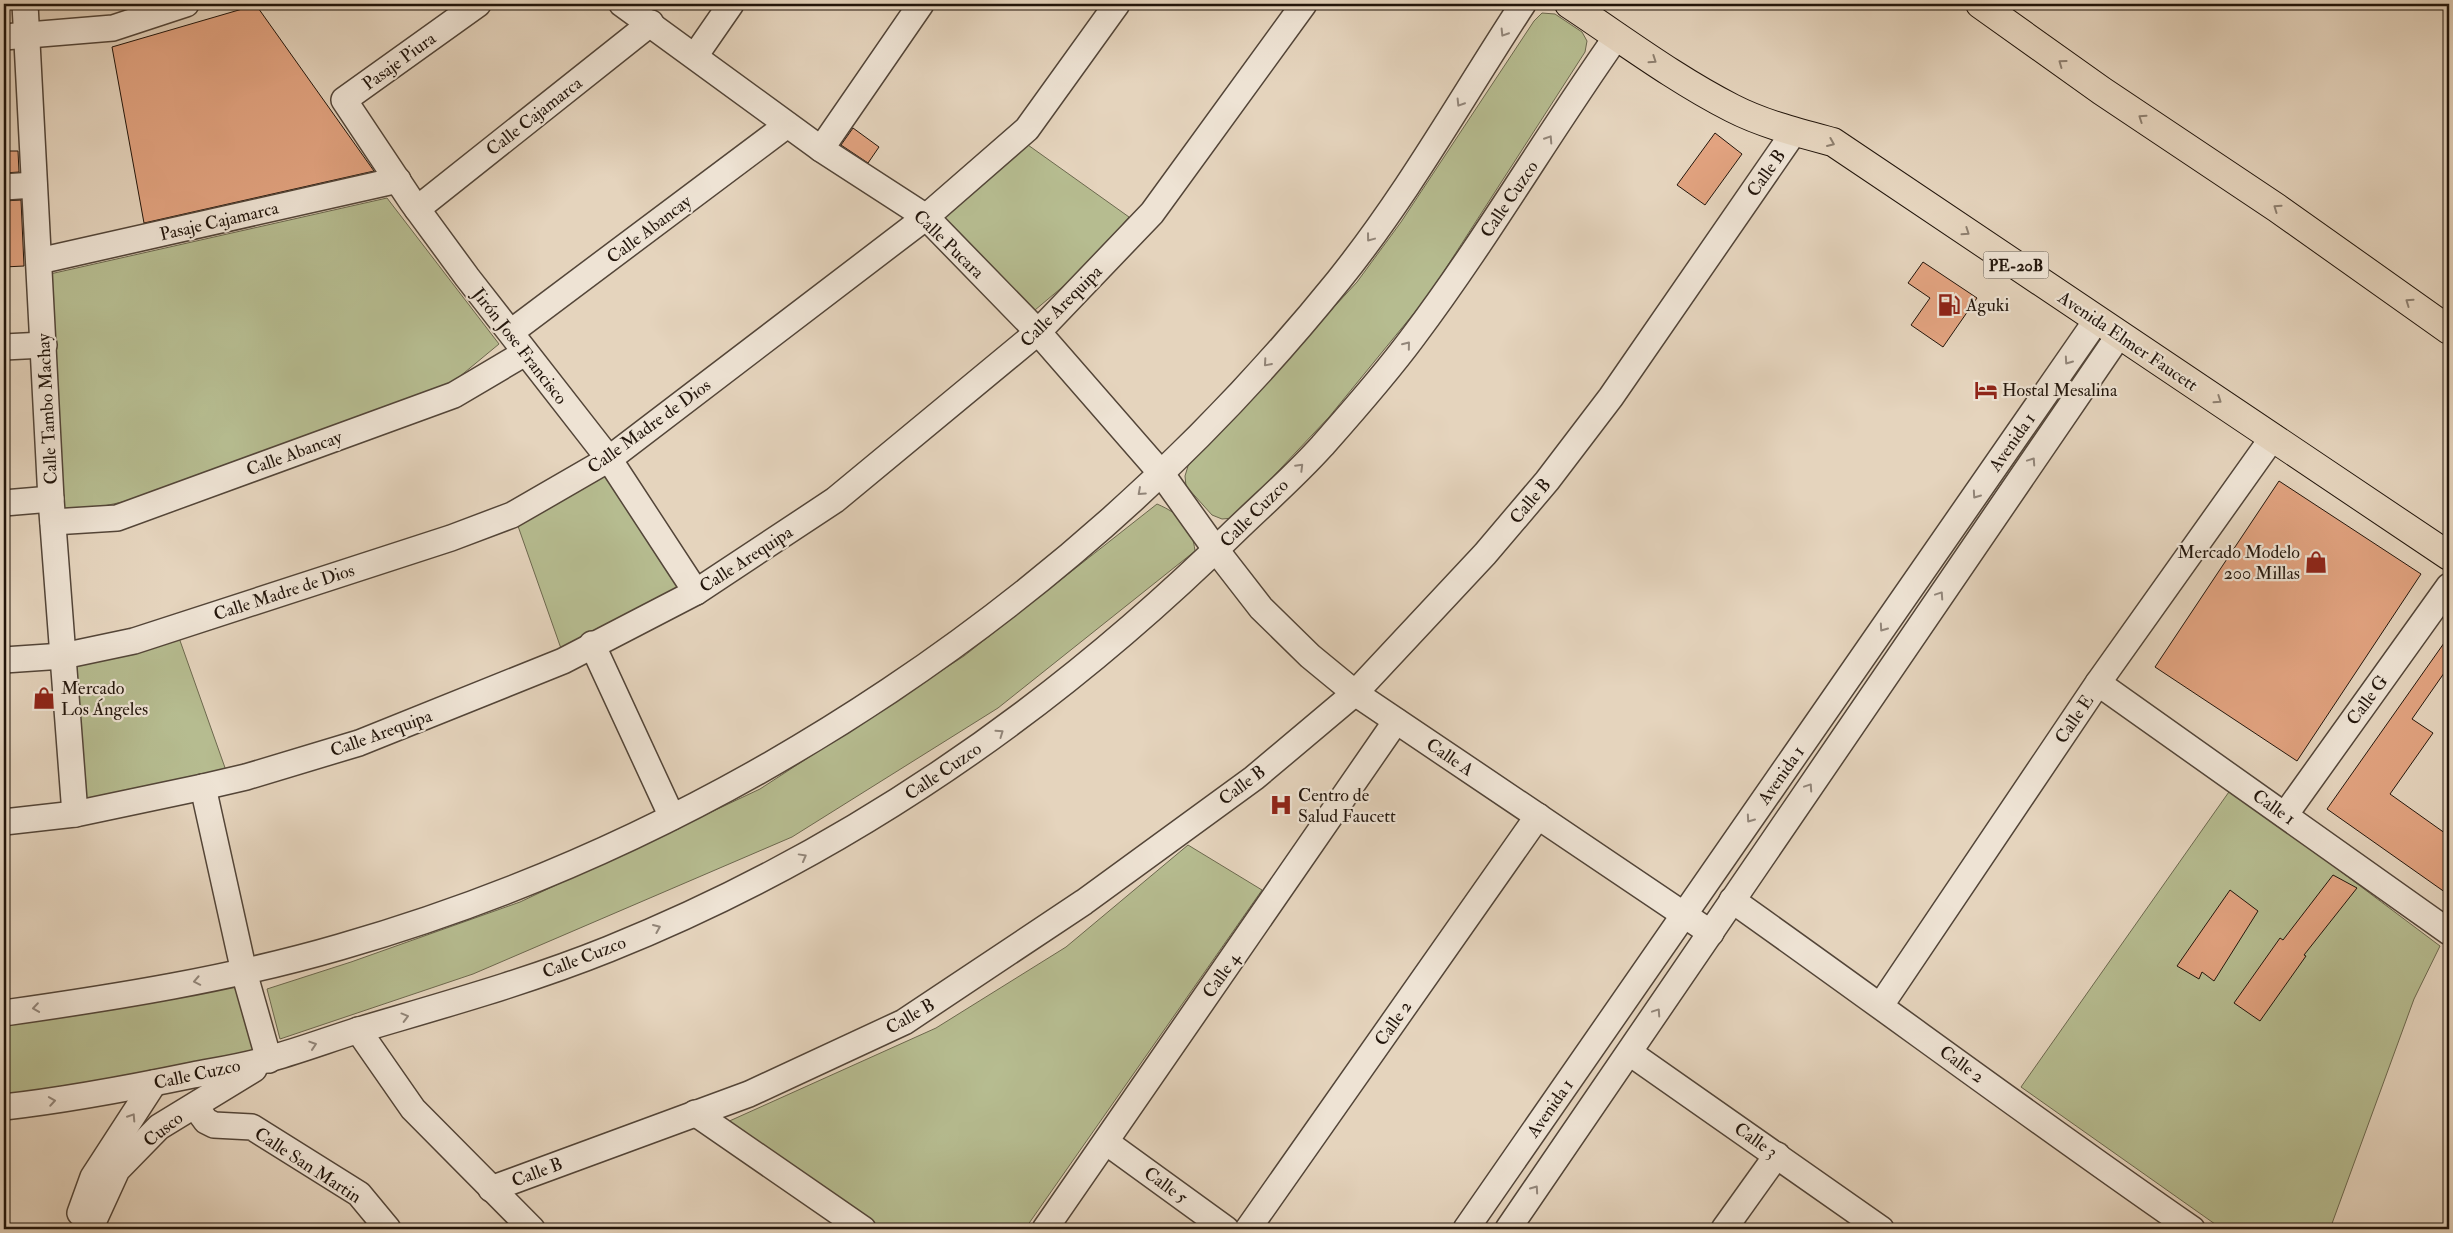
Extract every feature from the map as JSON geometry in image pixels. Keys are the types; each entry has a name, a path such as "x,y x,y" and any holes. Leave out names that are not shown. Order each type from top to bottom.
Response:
{"highway":[{"name":"Avenida Elmer Faucett","path":"1569,4 1683,80 1733,108 1794,132 1833,142 2107,328 2449,556"},
{"path":"1980,4 2102,91 2277,208 2449,330"}],"street":[{"name":"Calle Tambo Machay","path":"25,4 52,511 75,814"},
{"path":"4,37 113,28 186,4"},
{"name":"Pasaje Piura","path":"344,100 478,4"},
{"name":"Calle Pucara","path":"622,4 651,23 787,125 926,217 1038,332 1161,473 1216,550"},
{"path":"695,56 731,4"},
{"path":"822,149 921,4"},
{"name":"Calle Madre de Dios","path":"4,660 63,656 134,641 451,538 512,515 609,459 926,217 1027,129 1117,4"},
{"name":"Calle Arequipa","path":"4,822 75,814 246,777 359,743 563,660 696,592 835,500 1038,332 1152,213 1304,4"},
{"path":"4,1013 108,998 244,972 340,947 437,916 550,872 672,817 774,762 855,714 929,664 1004,608 1084,543 1161,473 1252,381 1337,281 1405,192 1522,4"},
{"name":"Calle Cajamarca","path":"417,209 651,23"},
{"name":"Calle Cuzco","path":"4,1107 48,1102 154,1084 269,1060 358,1030 486,993 584,958 672,922 791,864 905,797 1014,722 1118,640 1216,550 1319,449 1411,340 1479,244 1617,36"},
{"name":"Jirón Jose Francisco","path":"344,100 417,209 525,353 609,459 696,592"},
{"name":"Calle Abancay","path":"511,332 787,125"},
{"name":"Calle B","path":"491,1189 753,1092 904,1022 1084,902 1254,778 1355,693 1485,554 1547,481 1612,397 1794,132"},
{"name":"Pasaje Cajamarca","path":"40,261 398,180"},
{"path":"4,187 34,185"},
{"name":"Avenida 1","path":"1508,1229 1711,933 2107,328"},
{"name":"Avenida 1","path":"1466,1229 1684,915 2107,328"},
{"path":"4,347 44,345"},
{"name":"Calle Abancay","path":"4,503 52,511 117,518 454,395 525,353"},
{"name":"Calle E","path":"1881,1005 2098,683 2273,437"},
{"name":"Calle A","path":"1216,550 1261,608 1310,656 1355,693 1711,933"},
{"name":"Calle G","path":"2285,815 2449,586"},
{"path":"592,644 672,817"},
{"name":"Calle 1","path":"2098,683 2449,932"},
{"name":"Calle 4","path":"1045,1229 1396,721"},
{"path":"203,786 244,972 269,1060"},
{"name":"Calle 2","path":"1248,1229 1538,816"},
{"name":"Calle 2","path":"1732,900 1881,1005 2082,1153 2192,1229"},
{"name":"Calle B","path":"358,1030 413,1109 532,1229"},
{"name":"Calle 3","path":"1630,1053 1881,1229"},
{"name":"Cusco","path":"90,1229 117,1170 159,1128 269,1060"},
{"path":"75,1229 93,1177 154,1084"},
{"name":"Calle San Martin","path":"195,1106 206,1121 214,1125 252,1127 359,1194 388,1229"},
{"path":"695,1113 863,1229"},
{"name":"Calle 5","path":"1106,1142 1226,1229"},
{"path":"1724,1229 1777,1155"}],"green space":[{"path":"1542,13 1555,14 1582,32 1587,41 1585,52 1428,296 1329,417 1234,518 1222,519 1212,515 1186,486 1185,476 1188,466 1357,282 1401,222 1534,21"},
{"path":"1028,145 1129,217 1085,268 1035,310 941,221"},
{"path":"387,198 499,344 447,387 127,501 62,515 50,274"},
{"path":"600,451 697,587 564,657 512,509"},
{"path":"1157,504 1178,516 1184,522 1191,534 1195,551 998,708 792,837 473,974 280,1039 267,989 351,962 520,902 760,789 964,656"},
{"path":"178,635 229,779 80,808 67,661"},
{"path":"2231,789 2440,946 2414,999 2330,1229 2222,1229 2021,1087"},
{"path":"1188,845 1262,890 1025,1229 879,1229 725,1123 936,1028 1066,947"},
{"path":"237,981 258,1054 4,1097 4,1018"}],"building":[{"path":"256,5 374,171 144,223 112,47"},
{"path":"853,128 879,147 868,163 841,145"},
{"path":"1715,133 1742,154 1705,205 1677,185"},
{"path":"4,151 18,151 19,172 4,173"},
{"path":"21,200 24,266 4,267 4,201"},
{"name":"Aguki","path":"1923,262 1977,298 1943,347 1911,325 1930,298 1908,283"},
{"path":"2279,481 2421,574 2297,761 2155,667"},
{"path":"2449,636 2449,666 2412,719 2433,733 2390,794 2449,836 2449,895 2327,809"},
{"path":"2333,875 2357,888 2304,955 2306,956 2260,1021 2234,1003 2280,938 2283,940"},
{"path":"2230,890 2258,911 2214,981 2202,972 2199,979 2177,966"}],"place":[{"name":"Aguki","path":"1949,305"},
{"name":"Hostal Mesalina","path":"1986,390"},
{"name":"Mercado Modelo 200 Millas","path":"2316,562"},
{"name":"Mercado Los Ángeles","path":"44,698"},
{"name":"Centro de Salud Faucett","path":"1281,805"}]}
